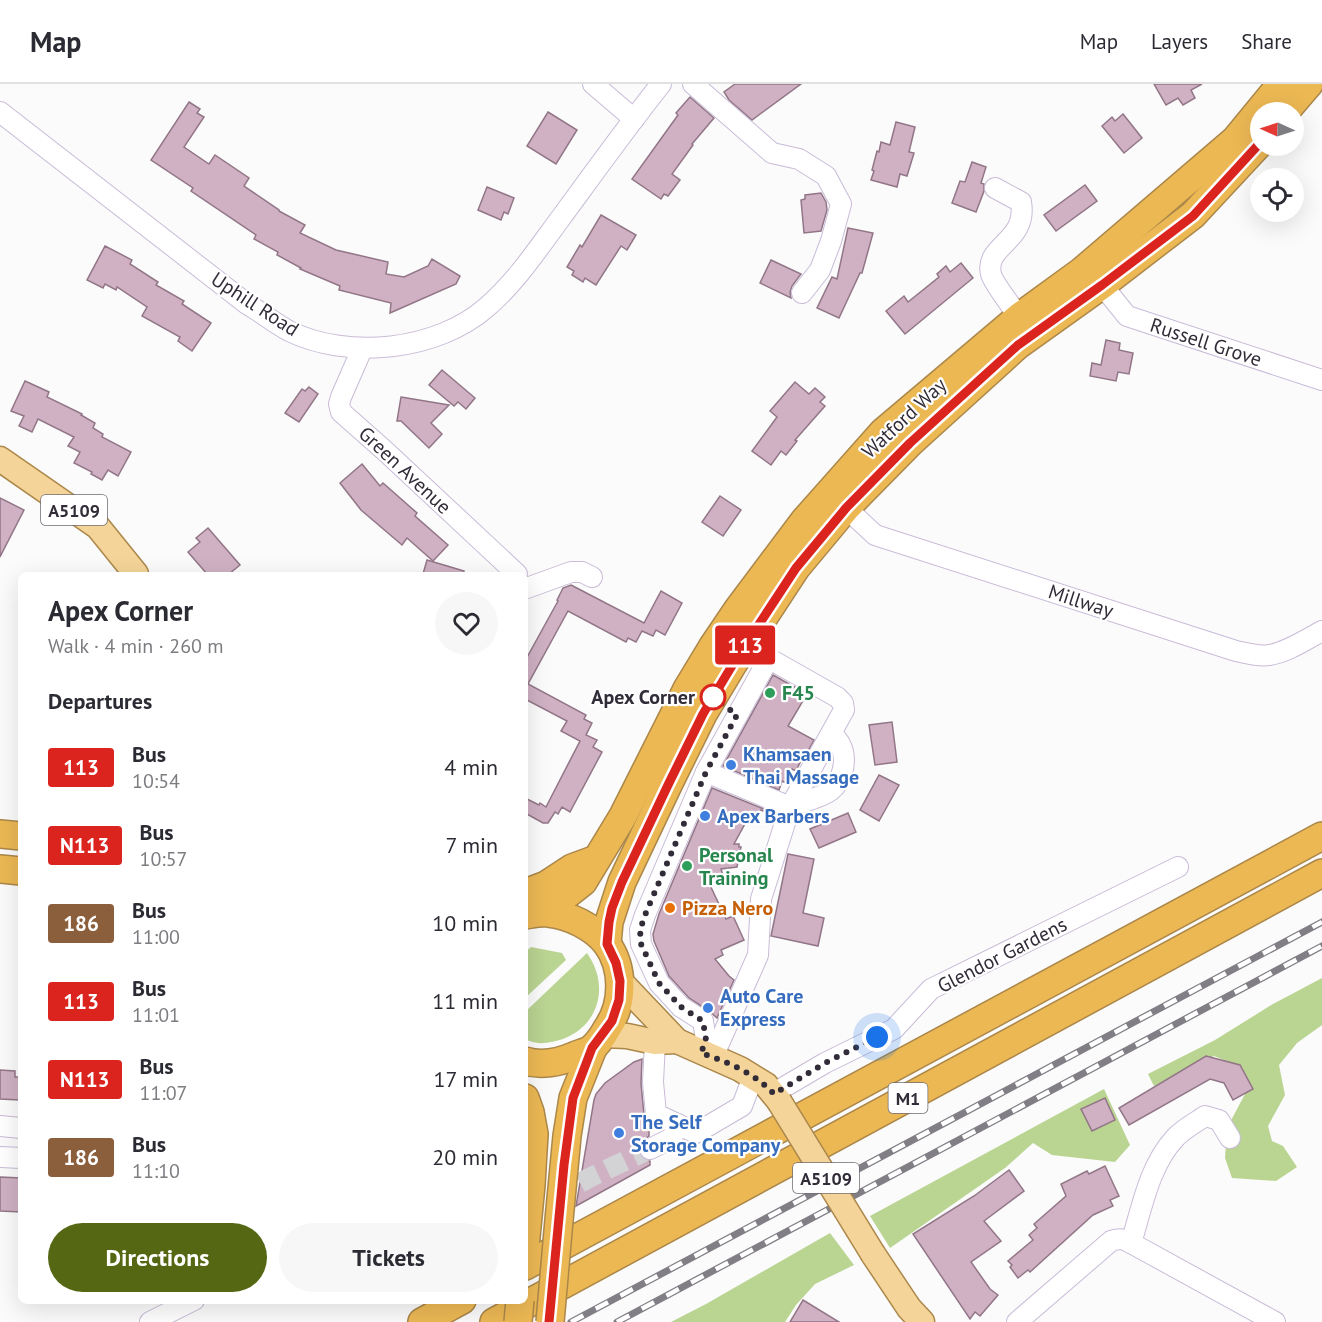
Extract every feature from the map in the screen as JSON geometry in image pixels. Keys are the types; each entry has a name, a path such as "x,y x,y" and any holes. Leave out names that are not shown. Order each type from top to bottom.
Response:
{"highway":[{"name":"Watford Way","path":"535,914 583,882 623,816 687,689 713,646 804,521 883,432 1019,317 1082,271 1234,140 1281,84"},
{"path":"1294,102 1309,84"},
{"name":"Watford Way","path":"607,944 609,922 622,882 703,714 796,568 846,508 910,443 1018,345 1193,216 1250,154"},
{"path":"0,834 18,836"},
{"name":"M1","path":"528,1264 1322,836"},
{"path":"528,892 546,885 572,868 597,859"},
{"path":"0,869 18,871"},
{"name":"M1","path":"528,1304 1322,873"},
{"path":"535,914 566,916 591,929 607,944 616,963 620,981 619,1000 612,1021 598,1041 573,1098 569,1187 550,1322"},
{"path":"528,1061 562,1061 598,1041"},
{"path":"528,1106 534,1134 528,1185"},
{"path":"422,1322 455,1304"},
{"path":"518,1322 520,1304"},
{"name":"M1","path":"494,1322 527,1304"}],"main road":[{"name":"A5109","path":"1,462 98,527 134,572"},
{"name":"A5109","path":"620,981 666,1042"},
{"name":"A5109","path":"598,1041 627,1036 666,1042 707,1055 741,1070 766,1085 776,1097 873,1254 909,1308 922,1322"}],"street":[{"path":"593,84 634,119"},
{"name":"Uphill Road","path":"0,112 255,309 289,331 320,342 362,349 404,344 446,333 487,308 509,286 661,84"},
{"path":"693,84 772,153 799,159 826,176 841,204 820,270 802,293"},
{"path":"995,188 1021,202 1023,213 1019,226 1014,235 994,254 990,267 991,277 1019,317"},
{"name":"Russell Grove","path":"1102,285 1127,316 1322,380"},
{"name":"Green Avenue","path":"362,349 341,397 339,404 341,412 384,450 511,572"},
{"name":"Millway","path":"846,508 875,535 1236,651 1262,656 1271,655 1282,652 1322,631"},
{"path":"528,584 571,572 582,572 592,577"},
{"path":"707,1055 759,955 761,899 790,807 844,710 843,703 837,697 745,645"},
{"path":"707,1055 703,1021 681,1007 659,983 641,944 640,930 706,772 769,658"},
{"path":"706,772 790,807 829,792 837,783 843,771 844,756 832,732"},
{"name":"Glendor Gardens","path":"776,1097 825,1063 894,1029 931,989 1178,867"},
{"path":"666,1042 653,1082 656,1114 696,1133 741,1106 753,1077"},
{"path":"1131,1243 1152,1178 1174,1139 1205,1116 1219,1120 1230,1138"},
{"path":"650,1149 672,1138 678,1124"},
{"path":"0,1126 18,1128"},
{"path":"0,1157 18,1158"},
{"path":"1017,1322 1112,1241 1118,1239 1124,1239 1275,1322"},
{"path":"150,1322 186,1304"}],"green space":[{"path":"531,947 562,953 566,960 528,995 528,950"},
{"path":"587,953 595,968 599,984 594,1012 586,1024 560,1040 536,1043 528,1041 528,1009"},
{"path":"1322,978 1322,1025 1297,1043 1279,1065 1285,1095 1268,1126 1272,1141 1283,1146 1297,1167 1276,1181 1232,1178 1225,1158 1227,1128 1245,1094 1241,1067 1214,1056 1154,1086 1148,1074 1215,1040 1273,1004"},
{"path":"1104,1089 1130,1145 1115,1162 1052,1155 1033,1143 1005,1168 890,1248 870,1216"},
{"path":"830,1233 854,1265 815,1284 796,1305 785,1322 671,1322 706,1304"}],"building":[{"path":"735,84 801,84 752,120 729,100 724,92"},
{"path":"1154,84 1202,84 1191,90 1195,98 1183,105 1178,98 1166,105"},
{"path":"690,97 714,118 692,144 672,174 680,180 668,196 664,194 661,199 632,179 678,115 676,113"},
{"path":"189,102 200,109 197,113 204,117 184,147 209,164 215,155 249,178 244,186 279,211 305,225 300,233 336,250 388,262 386,274 404,277 428,266 432,259 460,276 456,284 390,313 391,303 339,290 340,286 300,269 277,255 278,252 254,239 256,235 191,191 193,188 151,160"},
{"path":"548,112 577,130 556,164 527,146"},
{"path":"1123,114 1142,138 1124,153 1102,126 1112,117 1115,121"},
{"path":"896,122 915,127 909,152 914,153 907,176 900,174 897,187 871,180 877,151 879,152 881,142 890,145"},
{"path":"972,162 986,167 981,183 984,184 984,191 976,212 952,203 960,181 965,182"},
{"path":"1085,185 1097,201 1056,231 1044,215"},
{"path":"487,187 514,198 508,214 504,212 501,220 478,210"},
{"path":"821,193 827,210 821,231 804,233 801,200 805,199 805,195"},
{"path":"601,215 636,235 627,250 621,246 596,285 585,278 583,282 572,275 574,271 567,267"},
{"path":"848,228 873,233 862,273 839,318 817,308 832,277 837,279"},
{"path":"105,246 132,260 130,264 158,282 156,285 184,301 182,304 211,323 192,351 178,341 180,337 142,316 147,307 117,287 116,290 105,284 103,288 87,280"},
{"path":"771,260 801,274 792,286 791,298 760,283"},
{"path":"961,263 973,278 905,334 886,311 904,296 908,302 939,277 937,274 946,266 950,272"},
{"path":"1106,340 1120,343 1119,350 1133,353 1129,374 1118,372 1116,381 1090,376 1092,363 1101,365"},
{"path":"442,370 475,398 466,409 458,402 454,406 429,385"},
{"path":"25,381 49,392 47,397 82,414 95,423 93,428 103,434 102,437 131,452 118,476 108,470 102,480 74,463 80,452 68,446 74,437 38,419 32,432 19,426 24,416 11,411"},
{"path":"795,382 809,394 815,388 825,397 820,402 825,406 795,440 797,441 786,455 781,451 771,465 752,451 777,417 770,411"},
{"path":"309,387 318,394 299,422 285,413 302,389 305,391"},
{"path":"401,397 449,405 431,423 442,434 429,448 401,421 397,421"},
{"path":"362,464 380,486 383,483 448,545 433,561 407,538 402,545 361,510 340,483"},
{"path":"720,496 741,510 723,536 702,522"},
{"path":"0,498 24,510 0,557"},
{"path":"208,528 240,565 231,572 205,572 188,552 200,542 196,538"},
{"path":"427,560 464,571 464,572 424,572"},
{"path":"571,585 644,623 661,591 682,603 665,635 656,630 653,636 642,631 636,642 628,638 626,642 568,611 528,684 528,656 563,588"},
{"path":"773,675 807,694 788,726 814,740 808,751 806,750 796,771 792,769 786,783 782,781 779,790 723,766"},
{"path":"528,684 586,715 584,719 592,723 586,735 597,740 593,747 602,752 570,812 562,807 558,814 555,812 548,823 543,823 528,815 528,800 546,807 580,741 561,731 567,721 528,701"},
{"path":"892,722 897,762 875,765 869,725"},
{"path":"879,775 899,785 879,821 860,810"},
{"path":"712,788 764,809 761,810 759,816 751,813 734,844 739,844 741,847 737,867 721,869 724,879 709,883 726,919 733,916 744,940 721,950 723,955 715,959 734,980 717,1018 689,998 669,976 653,934 659,914"},
{"path":"848,813 856,832 819,848 810,829"},
{"path":"788,854 814,859 803,913 824,918 818,946 771,936"},
{"path":"1206,1056 1240,1065 1253,1089 1233,1100 1224,1083 1210,1079 1129,1125 1119,1108"},
{"name":"The Self Storage Company","path":"642,1059 641,1083 644,1115 649,1123 649,1136 640,1142 638,1149 643,1159 650,1161 650,1165 576,1206 596,1094 605,1083 634,1062"},
{"path":"0,1070 15,1071 15,1077 18,1077 18,1100 0,1099"},
{"path":"1105,1098 1115,1120 1092,1131 1081,1109"},
{"path":"1105,1166 1119,1196 1110,1200 1113,1206 1093,1215 1030,1272 1028,1270 1018,1278 1008,1261 1033,1240 1029,1235 1037,1228 1034,1224 1066,1196 1061,1184 1087,1171 1089,1174"},
{"path":"1009,1170 1024,1191 984,1221 1001,1241 971,1262 990,1289 998,1295 980,1316 975,1312 970,1319 913,1234 974,1196"},
{"path":"0,1177 18,1178 18,1212 0,1211"},
{"path":"803,1300 839,1322 790,1322"}],"tunnel":[{"path":"580,1183 650,1149"}],"railway":[{"path":"571,1322 1322,922"},
{"path":"617,1322 1322,946"}],"bus line":[{"name":"113","path":"549,1322 567,1136 573,1098 592,1048 612,1021 619,1000 620,981 616,963 607,944 612,908 622,882 703,714 733,664 796,568 846,508 910,443 1018,345 1193,216 1250,155"}],"place":[{"name":"F45","path":"770,693"},
{"name":"Apex Corner","path":"713,697"},
{"name":"Khamsaen Thai Massage","path":"731,765"},
{"name":"Apex Barbers","path":"705,816"},
{"name":"Personal Training","path":"687,866"},
{"name":"Pizza Nero","path":"670,908"},
{"name":"Auto Care Express","path":"708,1008"},
{"name":"The Self Storage Company","path":"619,1133"}],"route":[{"path":"713,697 737,715 706,772 640,930 641,944 659,983 681,1007 703,1021 706,1040 701,1053 741,1070 766,1085 774,1094 825,1063 877,1037"}]}
